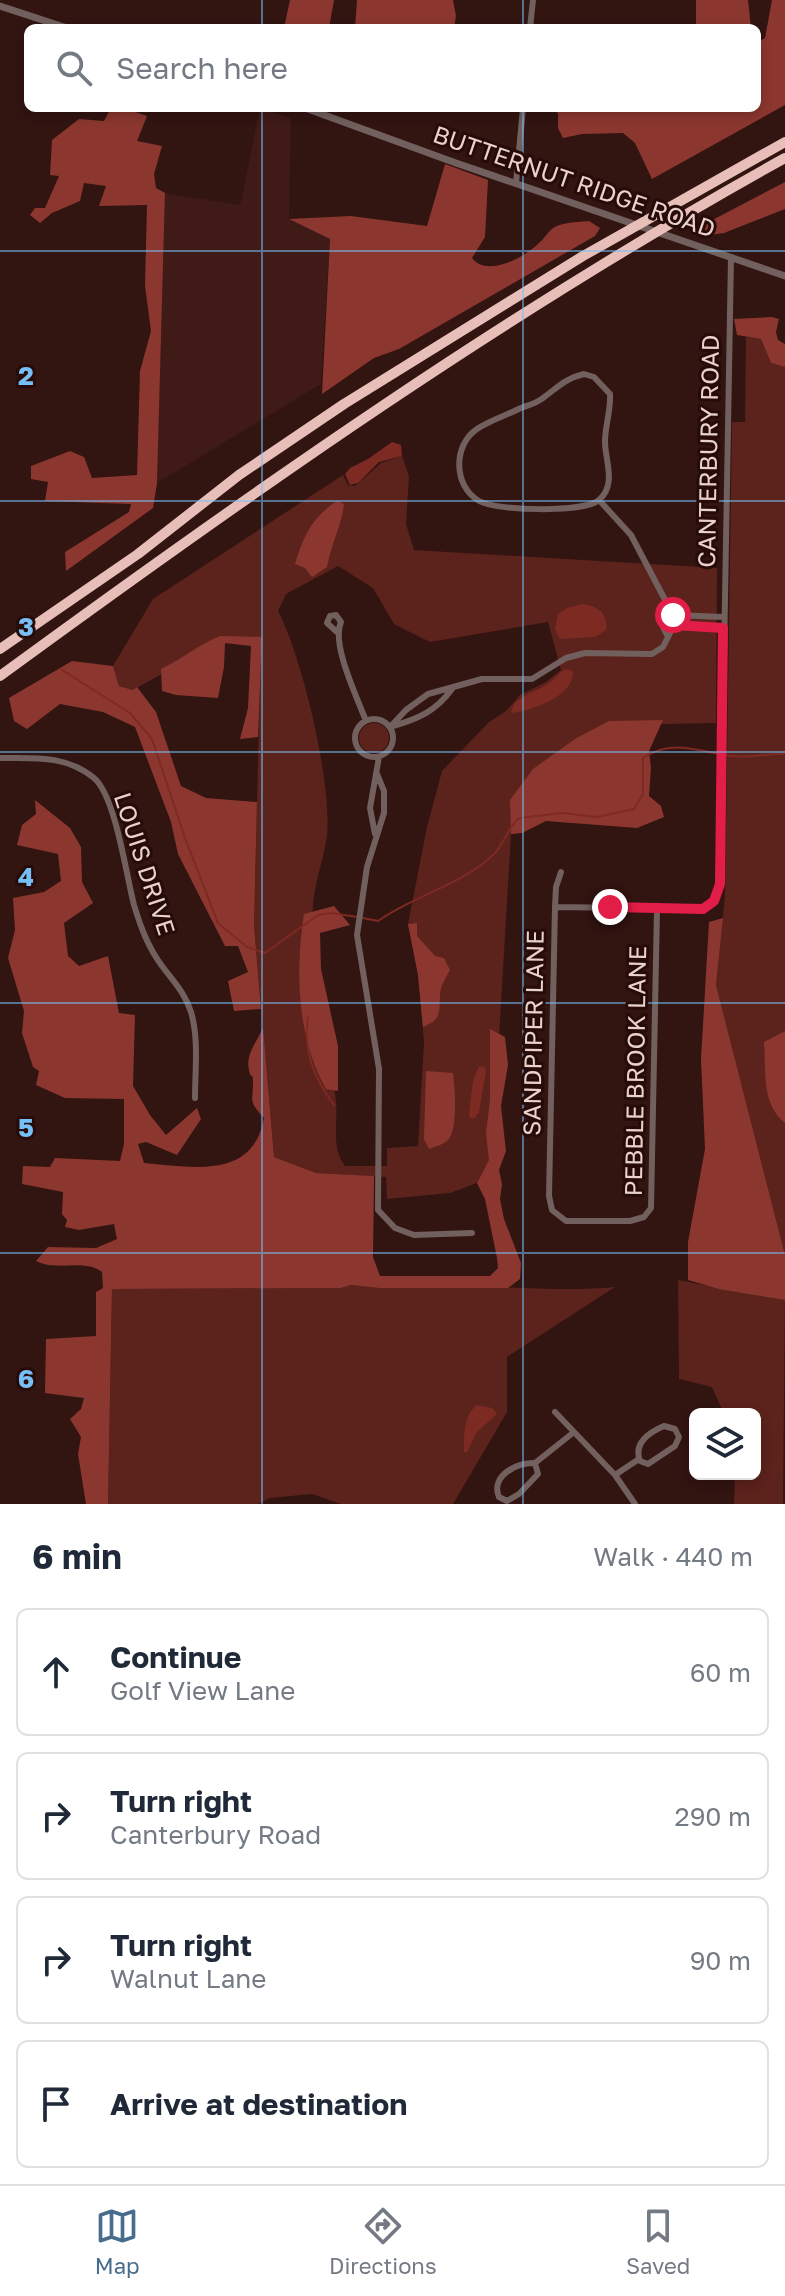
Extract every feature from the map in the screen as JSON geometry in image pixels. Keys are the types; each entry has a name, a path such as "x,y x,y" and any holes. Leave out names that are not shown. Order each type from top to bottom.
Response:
{"highway":[{"path":"0,649 138,554 239,475 344,404 583,256 785,142"},
{"path":"0,676 253,493 447,362 785,158"}],"street":[{"path":"530,24 533,0"},
{"path":"0,6 55,24"},
{"name":"BUTTERNUT RIDGE ROAD","path":"316,112 785,276"},
{"path":"516,183 523,112"},
{"name":"CANTERBURY ROAD","path":"657,910 703,909 714,901 720,884 731,257"},
{"path":"584,374 594,377 610,394 611,411 605,443 609,473 607,488 599,500 586,505 532,508 497,507 479,501 468,490 460,471 460,456 466,440 476,429 542,400 570,377 584,374"},
{"path":"390,727 428,694 482,679 532,679 566,658 585,653 652,654 663,647 674,625 673,615 631,535 599,500"},
{"path":"667,635 660,621 668,608"},
{"path":"673,615 723,617"},
{"path":"674,625 723,628"},
{"path":"337,632 366,721"},
{"path":"390,727 428,714 442,703 452,689"},
{"path":"379,720 390,727 392,745 379,757 367,756 357,748 355,736 361,724 379,720"},
{"path":"376,838 370,808 379,757"},
{"name":"LOUIS DRIVE","path":"0,758 63,761 97,780 110,804 144,938 162,967 183,991 192,1014 195,1098"},
{"path":"377,774 384,791 384,813 367,867 357,935 379,1069 378,1210 395,1228 414,1235 472,1233"},
{"name":"SANDPIPER LANE","path":"549,1196 555,907 561,872"},
{"path":"555,907 657,910"},
{"name":"PEBBLE BROOK LANE","path":"549,1196 552,1210 566,1221 630,1221 644,1217 651,1208 657,910"},
{"path":"555,1412 615,1475 635,1504"},
{"path":"664,1426 675,1429 679,1437 675,1446 648,1464 639,1459 640,1443 653,1431 664,1426"},
{"path":"535,1463 538,1474 533,1482 507,1501 499,1497 496,1491 499,1480 512,1468 523,1462 535,1463 574,1432"},
{"path":"615,1475 639,1459"}],"shaded area":[{"path":"290,0 334,0 330,24 285,24"},
{"path":"357,0 453,0 456,16 455,24 355,24"},
{"path":"696,0 748,0 751,24 696,24"},
{"path":"772,0 785,0 785,105 652,179 635,143 623,133 582,134 563,138 558,128 556,112 761,112 761,40 765,38"},
{"path":"109,112 136,112 147,116 137,141 162,146 154,174 156,188 165,193 157,483 153,508 66,571 65,552 129,512 131,504 45,501 48,482 31,479 31,466 70,451 84,457 92,478 137,475 140,371 151,331 145,286 147,205 99,206 106,186 84,183 80,201 52,213 40,223 30,215 35,208 45,208 59,176 50,175 52,140 79,119 104,121"},
{"path":"259,112 291,118 289,219 330,239 321,384 157,483 165,193 240,205"},
{"path":"445,164 488,180 485,237 472,258 479,264 496,266 516,259 560,225 589,221 600,228 595,236 399,349 374,358 322,394 330,239 289,219 351,216 427,226"},
{"path":"785,182 785,209 724,233 710,235 701,226"},
{"path":"734,319 779,319 776,332 778,340 785,344 785,367 771,363 761,339 737,335"},
{"path":"746,337 761,339 771,363 785,367 785,1255 716,985 725,896 732,422 745,422"},
{"path":"392,442 401,445 402,456 379,462 358,483 350,485 345,474 350,468"},
{"path":"402,456 409,476 406,524 414,550 717,568 716,723 615,725 513,801 492,1155 477,1183 450,1193 387,1199 386,1177 316,1173 274,1157 254,925 261,641 223,640 133,690 119,686 113,666 153,599 343,475 348,485 355,486 381,463","holes":["338,566 373,588 394,624 430,642 548,622 561,670 546,682 520,695 442,771 427,827 408,924 418,975 424,1042 418,1146 387,1148 387,1166 345,1166 338,1152 336,1102 314,951 313,903 327,836 325,785 306,689 278,611 286,594"]},
{"path":"337,501 344,504 327,567 312,577 305,568 295,564 298,554 315,521"},
{"path":"582,604 601,611 606,619 606,630 595,637 560,639 555,629 558,614"},
{"path":"220,636 262,637 258,737 240,739 248,708 251,646 225,643 218,698 162,691 161,669"},
{"path":"72,661 113,666 119,686 133,690 137,687 156,712 181,786 206,798 257,802 254,925 261,1009 234,1011 228,981 248,972 238,946 225,946 178,854 171,822 135,727 103,712 60,704 27,729 14,721 9,698"},
{"path":"565,669 573,671 571,680 559,695 530,709 511,713 516,702 545,686"},
{"path":"663,720 649,751 649,796 661,806 664,817 637,828 546,821 522,833 511,834 510,800 533,769 575,739 609,721"},
{"path":"374,723 385,727 389,738 385,749 374,753 363,749 359,738 363,727"},
{"path":"35,800 70,828 81,847 82,882 93,903 64,923 68,956 79,966 108,956 119,1013 135,1015 133,1086 166,1135 197,1108 201,1119 177,1155 146,1142 138,1144 144,1163 200,1167 234,1161 247,1152 258,1138 264,1118 252,1102 253,1079 248,1064 263,1027 274,1157 316,1173 374,1176 373,1257 380,1276 490,1276 498,1268 497,1258 485,1199 477,1183 489,1160 486,1133 490,1100 490,1029 505,1037 508,1065 501,1106 506,1151 499,1170 502,1184 500,1199 504,1219 521,1263 520,1279 508,1288 380,1288 351,1285 341,1288 112,1289 108,1504 86,1504 78,1454 81,1437 70,1419 81,1409 84,1398 45,1393 46,1339 96,1336 96,1292 103,1288 102,1272 87,1266 52,1265 36,1261 48,1247 96,1248 117,1239 114,1224 79,1230 65,1227 63,1192 22,1184 23,1166 50,1167 55,1158 120,1161 124,1144 124,1099 65,1098 36,1085 39,1071 33,1067 22,1033 24,1011 8,958 15,930 13,898 44,892 61,881 58,854 17,845 22,825 36,814"},
{"path":"334,906 350,925 320,933 321,969 338,1046 338,1091 326,1089 316,1069 304,1026 299,981 304,914"},
{"path":"723,918 716,985 785,1255 785,1300 719,1289 688,1280 688,1242 705,1149 701,1059 709,922"},
{"path":"417,923 417,936 435,956 444,958 450,970 441,988 438,1015 423,1027 418,975 408,924"},
{"path":"785,1031 785,1123 777,1115 768,1096 764,1042"},
{"path":"479,1066 485,1067 486,1071 479,1112 474,1119 470,1118 469,1113 473,1081"},
{"path":"426,1071 453,1073 455,1098 451,1135 444,1143 429,1149 424,1139"},
{"path":"678,1280 785,1300 783,1504 734,1504 735,1480 761,1480 761,1408 721,1408 712,1387 679,1379"},
{"path":"351,1285 615,1287 507,1357 507,1412 453,1504 341,1504 312,1494 270,1498 258,1504 108,1504 112,1289 341,1288"},
{"path":"477,1405 492,1408 497,1414 477,1432 467,1452 464,1452 467,1420"}],"waterway":[{"path":"62,670 130,713 152,739 218,923 247,947 265,953 318,915 331,913 357,917"},
{"path":"363,918 378,921 467,874 494,854 519,818 562,813 597,817 634,809 643,794 643,758 654,752 676,748 737,756 783,754"},
{"path":"308,1017 307,1041 312,1064 334,1105"}],"route":[{"path":"610,907 703,909 714,901 720,884 723,628 674,625 673,615"}]}
